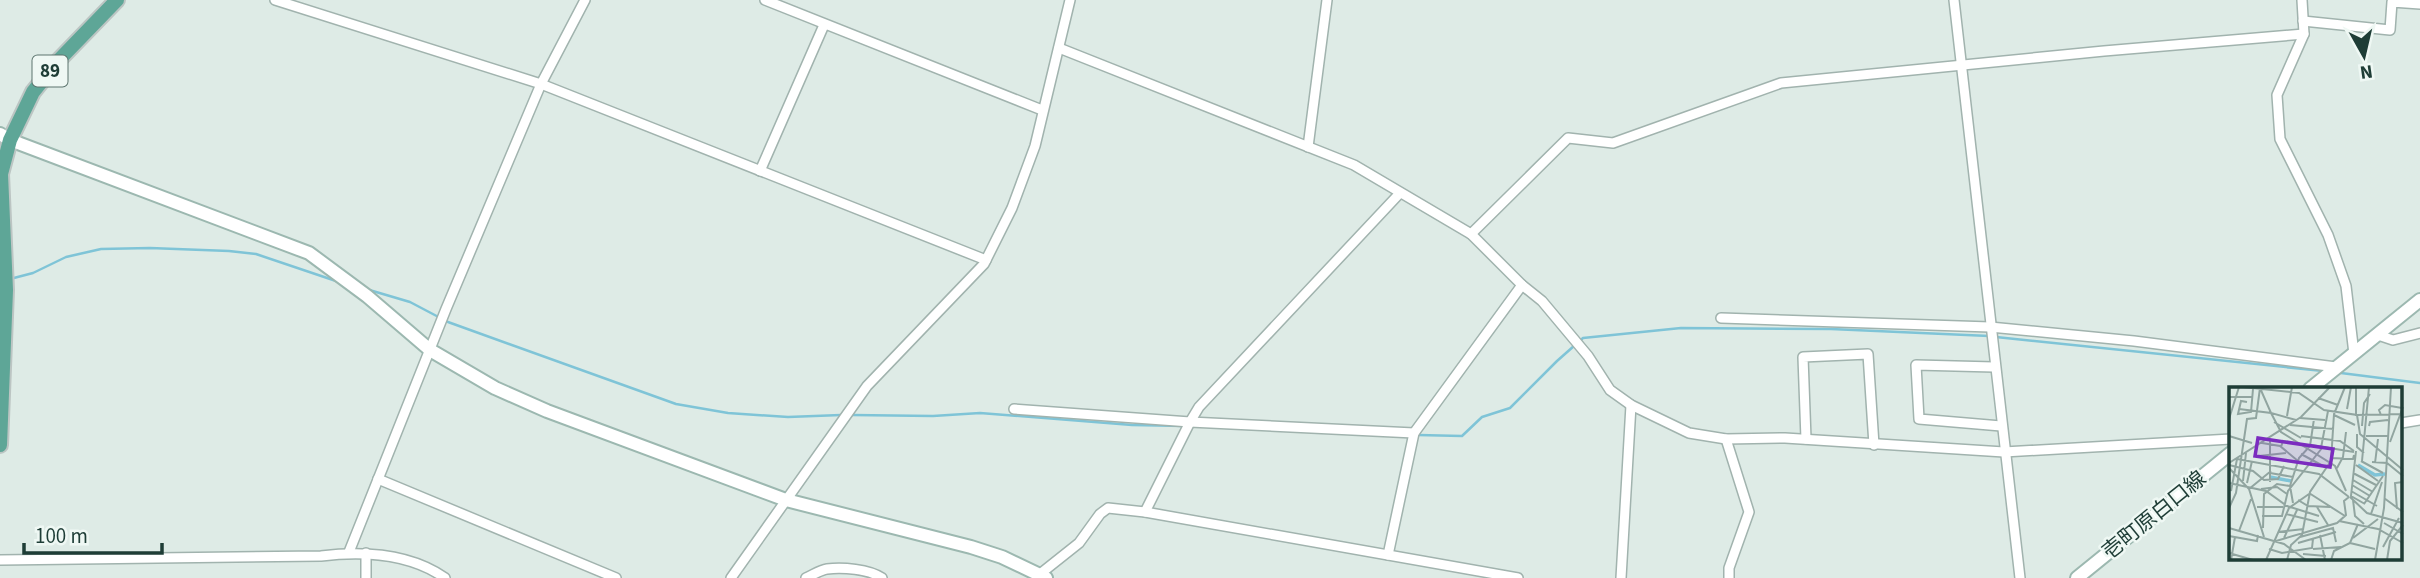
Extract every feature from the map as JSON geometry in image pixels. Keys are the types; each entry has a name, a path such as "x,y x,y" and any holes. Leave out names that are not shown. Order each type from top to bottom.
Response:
{"main road":[{"name":"89","path":"0,445 3,290 1,173 5,137 33,92 58,61 117,0"}],"street":[{"path":"275,0 541,84 986,260"},
{"path":"349,552 440,324 541,84 585,0"},
{"path":"765,0 1042,110"},
{"path":"730,577 867,386 986,260 1012,208 1034,146 1070,0"},
{"path":"1308,146 1327,0"},
{"path":"1954,0 2020,578"},
{"path":"2302,0 2304,34 2277,95 2280,139 2328,235 2346,286 2354,354"},
{"path":"2303,21 2390,30 2392,2 2420,4"},
{"path":"760,171 824,25"},
{"path":"1471,234 1568,138 1613,143 1781,83 2304,34"},
{"path":"1059,48 1354,165 1471,234 1542,301 1588,356 1610,390 1631,405 1689,433 1726,439 1806,439 2004,452 2229,439"},
{"path":"5,137 309,253 367,296 430,350 495,388 547,411 786,499 971,547 1002,557 1043,577 1079,544 1100,513 1108,508 1145,512 1518,578"},
{"path":"1145,512 1199,407 1400,193"},
{"path":"1388,555 1414,433 1522,285"},
{"path":"2312,387 2420,300"},
{"path":"1721,318 1990,327 2134,341 2336,367"},
{"path":"2378,335 2393,340 2420,333"},
{"path":"1806,439 1803,357 1868,354 1874,445"},
{"path":"1994,367 1916,365 1919,419 2001,426"},
{"path":"1620,578 1631,405"},
{"path":"1014,409 1190,422 1414,433"},
{"path":"2402,423 2420,420"},
{"path":"1726,439 1749,512 1729,568 1729,578"},
{"name":"壱町原白口線","path":"2077,578 2229,455"},
{"path":"378,479 616,578"},
{"path":"0,559 321,556 349,552 366,553 430,567 445,578"},
{"path":"366,553 366,578"},
{"path":"806,578 825,569 850,569 882,578"}],"waterway":[{"path":"10,279 33,273 66,257 101,249 150,248 256,254 336,281"},
{"path":"366,289 410,302 448,322 676,404 728,413 788,417 841,415"},
{"path":"1418,435 1462,436 1482,417 1510,408 1583,338 1681,328 1831,329 1989,336"},
{"path":"1996,337 2323,371"},
{"path":"2341,373 2420,383"},
{"path":"852,415 933,416 980,413 1132,425 1184,426"},
{"path":"1208,427 1292,431"}]}
